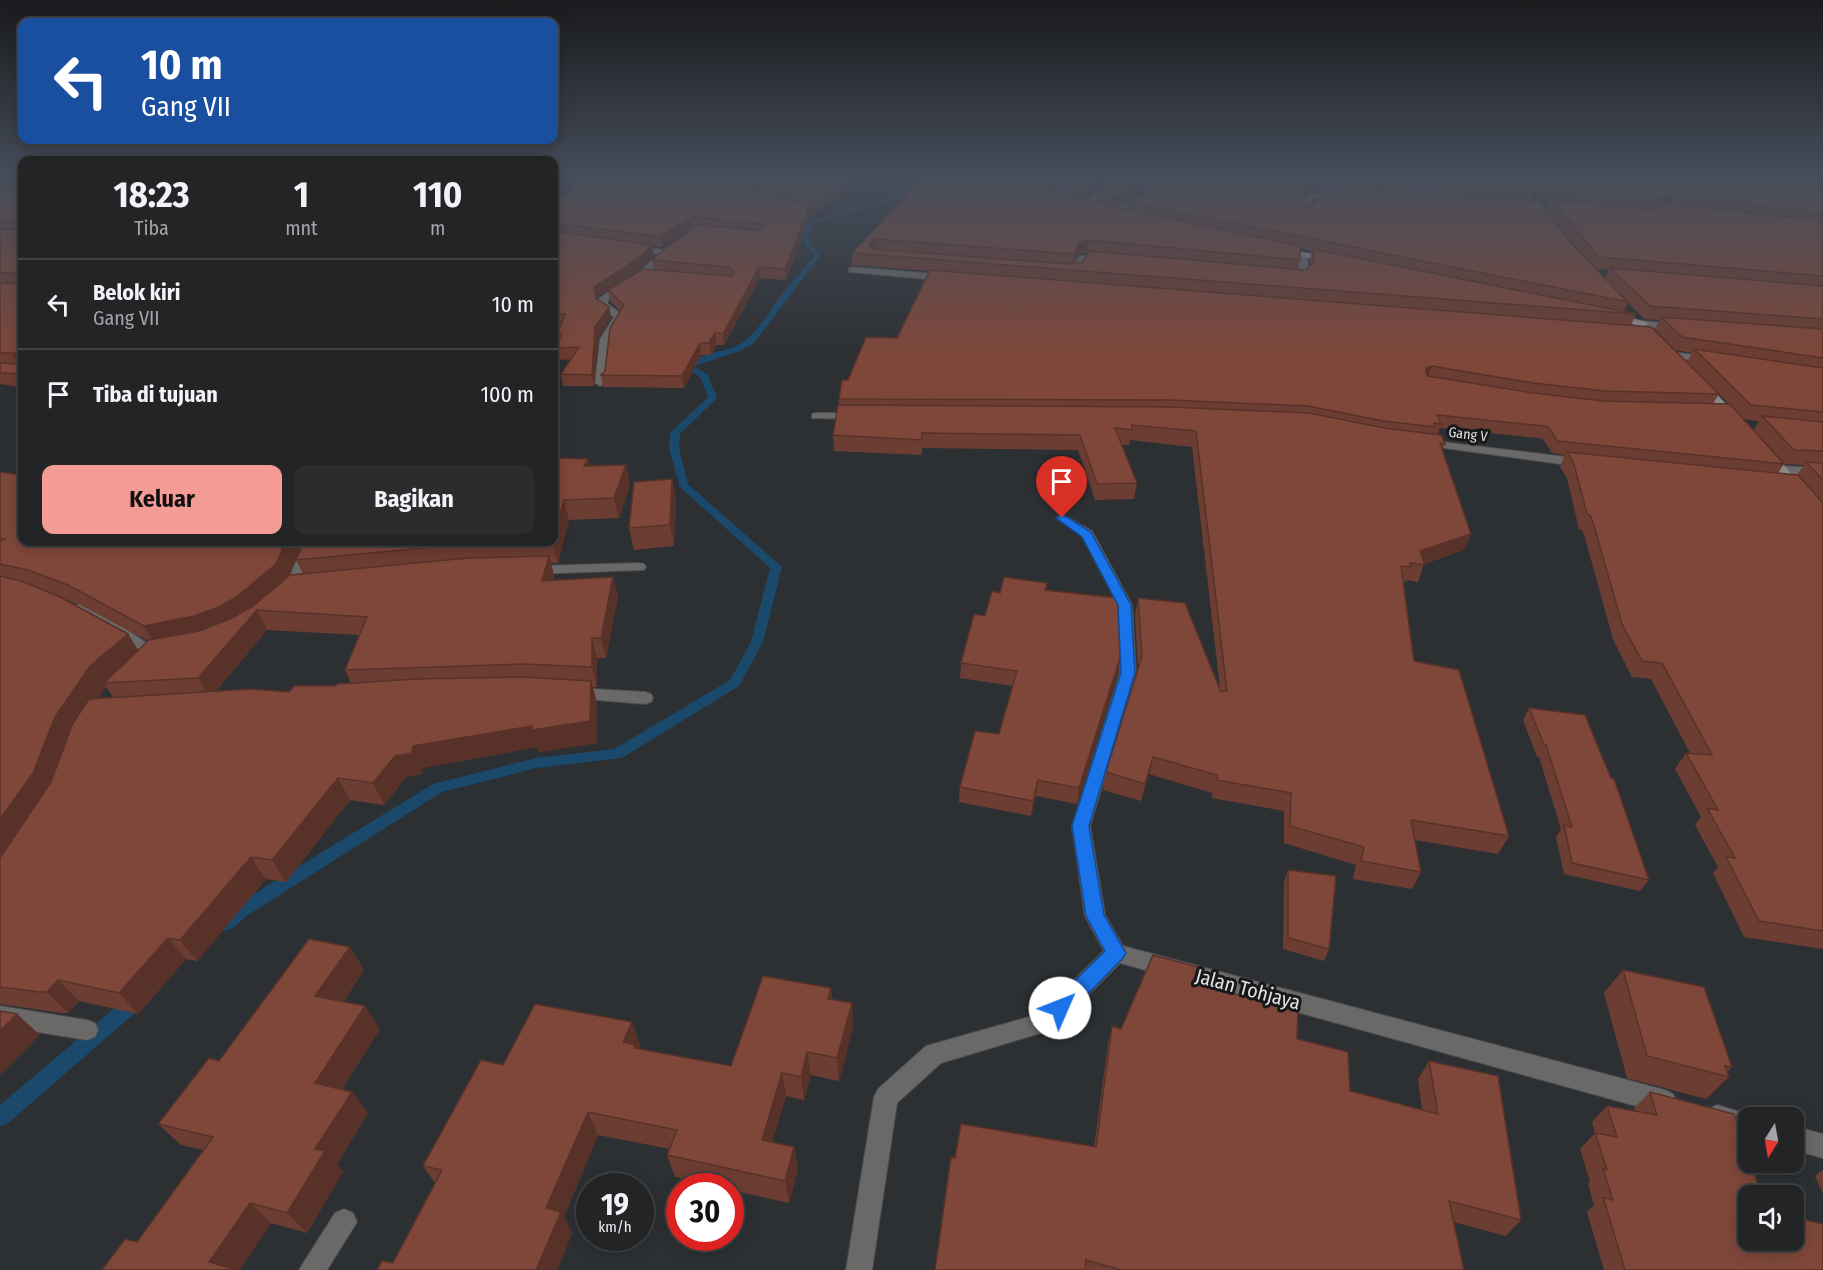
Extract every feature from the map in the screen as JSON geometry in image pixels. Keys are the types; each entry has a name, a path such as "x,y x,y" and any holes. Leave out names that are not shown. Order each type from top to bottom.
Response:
{"street":[{"path":"600,382 605,339 619,316 603,305 603,299 642,274 668,249 620,246"},
{"path":"1268,248 1336,261"},
{"path":"1278,275 1302,277 1305,272 1303,255"},
{"path":"1055,270 1077,270 1081,259 1088,257 1112,260"},
{"path":"852,270 959,278"},
{"path":"642,274 652,275"},
{"path":"1627,308 1651,333 1628,332"},
{"path":"1599,313 1643,324 1688,328"},
{"path":"1719,362 1669,351 1721,411 1745,425"},
{"path":"816,416 863,416"},
{"name":"Gang V","path":"1414,442 1600,465"},
{"path":"1760,447 1823,517"},
{"path":"1781,470 1823,472"},
{"path":"1770,482 1792,484"},
{"path":"859,1270 886,1097 934,1054 1046,1022 1116,953 1095,916 1081,826 1128,673 1125,605 1087,534 1062,518"},
{"path":"278,603 299,587 310,546"},
{"path":"521,570 639,567"},
{"path":"64,602 103,620 161,653 139,669"},
{"path":"565,693 645,698"},
{"name":"Jalan Tohjaya","path":"1116,953 1738,1122"},
{"path":"0,1016 87,1030"},
{"path":"1804,1141 1823,1146"},
{"path":"312,1270 344,1222"}],"building":[{"path":"0,236 18,236 18,281 16,273 0,273"},
{"path":"558,236 591,236 652,245 636,260 594,287 596,298 609,307 595,327 592,375 561,374 579,347 558,348 561,334 558,334 558,332 565,314 558,314"},
{"path":"681,236 798,236 785,269 759,267 723,334 715,333 709,343 700,343 682,376 601,375 605,371 610,328 624,305 608,290 643,269 732,276 734,272 728,267 652,260"},
{"path":"868,236 1254,236 1300,246 1300,260 1089,240 1079,243 1074,254 875,239 869,244 872,249 1068,264 1082,262 1090,251 1305,270 1314,262 1313,249 1636,314 852,253"},
{"path":"1299,236 1566,236 1628,302"},
{"path":"1582,236 1823,236 1823,276 1599,257"},
{"path":"1610,268 1823,286 1823,319 1650,306"},
{"path":"930,270 1651,327 1719,394 1604,391 1534,383 1432,366 1426,368 1426,373 1428,376 1534,393 1603,401 1730,404 1784,464 1557,441 1549,427 1543,426 1437,415 1441,424 1434,423 1435,427 1383,421 1308,406 1170,400 839,399 842,380 848,380 866,337 897,338"},
{"path":"18,281 18,374 0,373 0,363 14,364 17,362 15,353 0,353 0,283"},
{"path":"1661,317 1823,329 1823,358 1682,337"},
{"path":"1694,349 1823,368 1823,412 1751,405"},
{"path":"838,405 1171,407 1309,413 1384,428 1441,435 1445,444 1440,443 1471,534 1420,551 1425,565 1410,563 1411,567 1401,566 1414,661 1459,670 1509,836 1411,820 1421,872 1361,861 1364,847 1290,826 1291,793 1217,780 1217,775 1153,757 1145,784 1106,772 1142,656 1138,598 1185,603 1221,692 1227,691 1196,431 1132,425 1132,430 1115,428 1137,483 1097,484 1080,435 922,433 922,440 833,435"},
{"path":"1762,416 1823,422 1823,451 1794,450"},
{"path":"1567,452 1798,475 1823,503 1823,931 1759,921 1726,857 1735,858 1707,808 1718,810 1686,753 1712,755 1662,663 1642,661 1622,624 1593,522 1587,514 1574,464"},
{"path":"558,458 588,459 584,466 626,465 614,498 564,500 558,522"},
{"path":"1806,462 1823,463 1823,480"},
{"path":"0,472 18,474 18,546 283,546 276,564 238,596 219,607 194,616 144,626 68,585 28,570 0,564 0,541 4,539 0,538"},
{"path":"672,479 670,525 629,528 634,482"},
{"path":"302,546 446,546 296,560"},
{"path":"549,556 542,581 613,577 601,638 592,638 592,667 524,664 345,670 367,617 257,610 198,678 104,683 149,640 199,631 232,618 252,607 290,575 468,558"},
{"path":"0,576 24,582 60,597 128,634 90,666 55,717 33,773 0,819"},
{"path":"1004,577 1047,583 1045,590 1118,598 1120,658 1079,788 1038,780 1033,801 960,787 975,731 999,734 1017,671 961,663 974,614 985,616 992,591 1000,593"},
{"path":"524,677 591,681 590,721 532,730 532,726 413,746 412,753 395,756 373,783 338,778 272,860 251,857 180,940 168,938 119,993 58,980 47,992 0,987 0,858 51,782 73,723 89,699 252,689 289,692 294,686 336,686 337,684 416,679"},
{"path":"1529,708 1585,715 1611,778 1614,779 1649,880 1572,863 1564,825 1572,827 1546,745 1544,745"},
{"path":"1288,870 1336,876 1329,949 1288,938"},
{"path":"309,939 350,947 315,996 365,1006 315,1083 352,1092 315,1149 325,1151 287,1213 250,1203 209,1262 237,1270 102,1270 125,1239 137,1242 213,1137 158,1124 209,1058 219,1061"},
{"path":"1153,955 1198,967 1192,983 1298,1010 1297,1039 1348,1052 1350,1091 1438,1114 1429,1061 1498,1076 1521,1220 1449,1201 1464,1270 1121,1270 1086,1260 1085,1270 935,1270 951,1157 955,1158 961,1124 1096,1147 1112,1026 1121,1029"},
{"path":"1623,970 1704,987 1732,1067 1725,1066 1729,1077 1647,1056"},
{"path":"763,976 831,988 828,999 852,1003 837,1058 807,1052 801,1077 782,1073 762,1140 794,1147 785,1181 667,1155 677,1130 588,1112 546,1208 561,1212 536,1270 377,1270 382,1261 393,1263 442,1170 423,1166 481,1060 503,1065 535,1004 632,1022 623,1042 635,1045 634,1048 731,1066"},
{"path":"0,1011 17,1014 0,1031"},
{"path":"1650,1092 1734,1114 1738,1126 1738,1173 1754,1173 1758,1185 1738,1185 1738,1251 1804,1251 1804,1219 1823,1224 1823,1270 1625,1270 1603,1197 1613,1200 1603,1169 1607,1170 1595,1133 1617,1137 1607,1106 1657,1115"}],"waterway":[{"path":"224,925 242,910 438,788 536,763 617,754 735,683 757,642 776,567 683,485 674,448 675,433 713,398 705,377 691,368 694,363 739,348 752,340 817,256 804,236"},
{"path":"0,1117 136,1001"}],"route":[{"path":"1060,1008 1116,953 1095,916 1081,826 1128,673 1125,605 1087,534 1062,518"}]}
